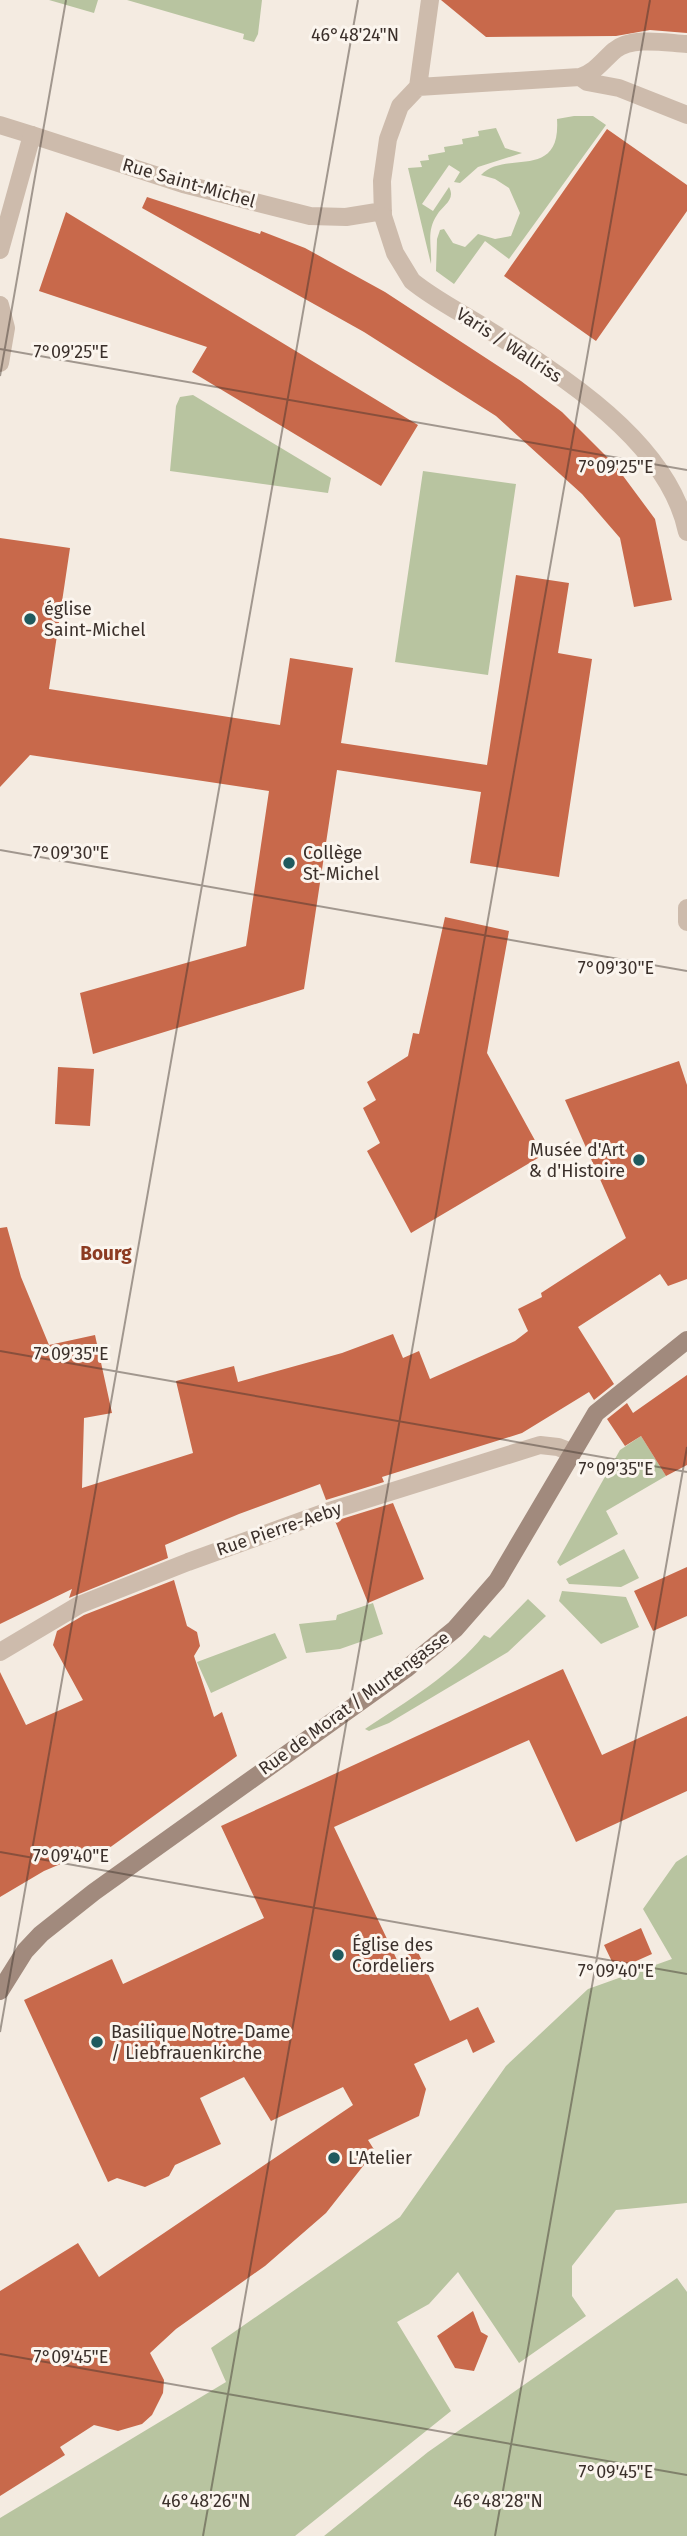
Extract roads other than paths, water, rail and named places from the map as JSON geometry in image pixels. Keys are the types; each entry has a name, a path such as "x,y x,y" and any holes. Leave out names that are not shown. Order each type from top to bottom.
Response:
{"main road":[{"name":"Rue de Morat / Murtengasse","path":"0,1991 25,1951 41,1934 94,1892 406,1670 455,1629 497,1581 596,1413 687,1340"}],"street":[{"path":"430,0 418,87 580,77 603,64 616,50 630,43 687,44"},
{"path":"580,77 587,82 619,88 687,115"},
{"name":"Varis / Wallriss","path":"418,87 400,106 388,139 382,181 383,214 395,253 412,281 585,396 622,426 682,507 687,532"},
{"name":"Rue Saint-Michel","path":"0,125 183,184 310,216 383,214"},
{"path":"0,250 32,135"},
{"path":"0,305 6,328 0,363"},
{"path":"687,908 687,922"},
{"name":"Rue Pierre-Aeby","path":"0,1651 79,1605 326,1512 540,1445 571,1452"}],"place":[{"name":"église Saint-Michel","path":"30,619"},
{"name":"Collège St-Michel","path":"289,863"},
{"name":"Musée d'Art & d'Histoire","path":"639,1160"},
{"name":"Église des Cordeliers","path":"338,1955"},
{"name":"Basilique Notre-Dame / Liebfrauenkirche","path":"97,2042"},
{"name":"L'Atelier","path":"334,2158"}],"district":[{"name":"Bourg","path":"106,1253"}]}
